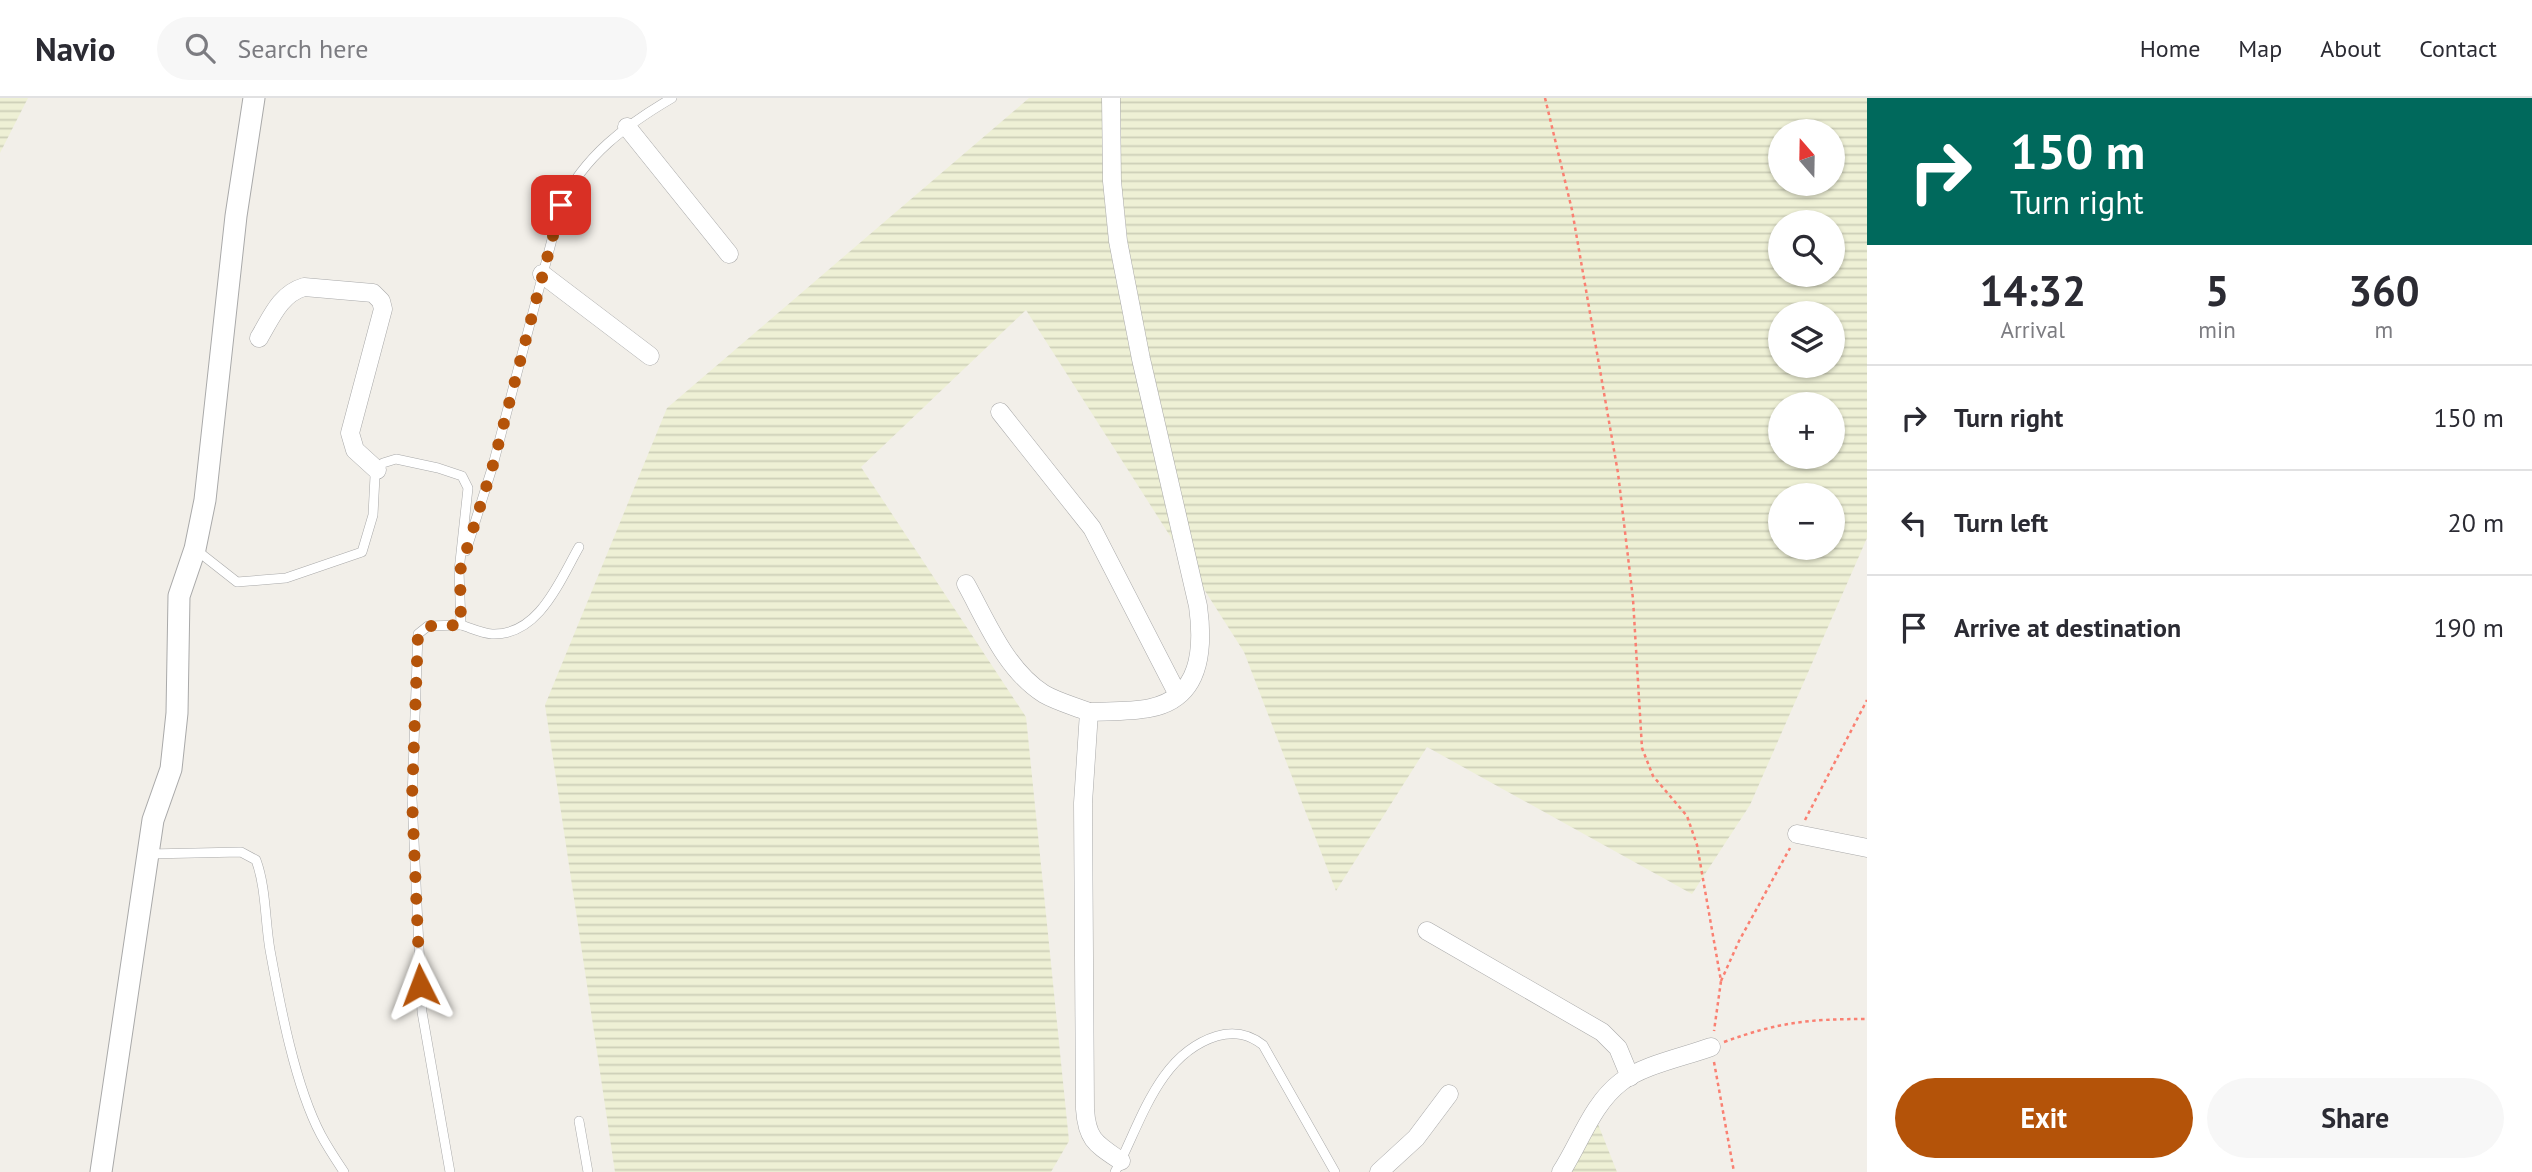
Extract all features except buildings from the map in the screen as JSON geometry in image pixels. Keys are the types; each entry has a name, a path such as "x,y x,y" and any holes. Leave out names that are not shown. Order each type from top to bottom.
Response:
{"street":[{"path":"101,1172 153,820 171,769 177,713 179,596 195,550 205,500 236,216 254,98"},
{"path":"966,584 1002,649 1017,670 1043,694 1058,701 1089,712 1152,708 1178,695 1196,671 1201,645 1201,624 1141,359 1117,232 1112,181 1111,98"},
{"path":"626,127 729,254"},
{"path":"542,274 650,356"},
{"path":"259,338 281,301 297,289 373,293 379,297 383,309 350,433 355,450 377,470"},
{"path":"1000,412 1092,528 1178,695"},
{"path":"1089,712 1083,803 1085,1109 1088,1132 1118,1167"},
{"path":"1797,834 1867,848"},
{"path":"1427,931 1602,1032 1618,1048 1630,1077"},
{"path":"1561,1172 1604,1099 1622,1081 1711,1047"},
{"path":"1379,1172 1416,1138 1449,1094"}],"lane":[{"path":"460,571 493,465 561,205 572,183 591,159 626,127 672,98"},
{"path":"195,550 237,582 286,578 362,552 373,515 377,470 383,463 396,459 438,468 465,479 468,488 460,571 461,625"},
{"path":"450,1172 422,1012 412,798 418,634 428,626 461,625 490,634 520,627 542,609 579,547"},
{"path":"148,854 241,852 256,860 262,876 263,909 278,991 301,1085 320,1134 344,1172"},
{"path":"1118,1167 1154,1090 1177,1059 1190,1048 1208,1039 1225,1034 1242,1034 1253,1037 1263,1045 1335,1172"},
{"path":"579,1121 587,1172"}],"path":[{"path":"1545,98 1572,210 1618,473 1633,599 1642,748 1653,776 1687,816 1697,845 1721,981 1711,1047 1734,1172"},
{"path":"1711,1047 1788,1022 1810,1019 1867,1019"}],"green space":[{"path":"0,98 28,98 0,153"},
{"path":"1029,98 1867,98 1867,538 1750,805 1692,894 1427,747 1336,891 1244,652 1026,310 861,467 1026,717 1069,1141 1051,1172 615,1172 545,705 667,408"},
{"path":"1592,1109 1617,1172 1556,1172"}],"route":[{"path":"420,985 412,798 418,634 428,626 461,625 460,571 493,465 561,205"}]}
